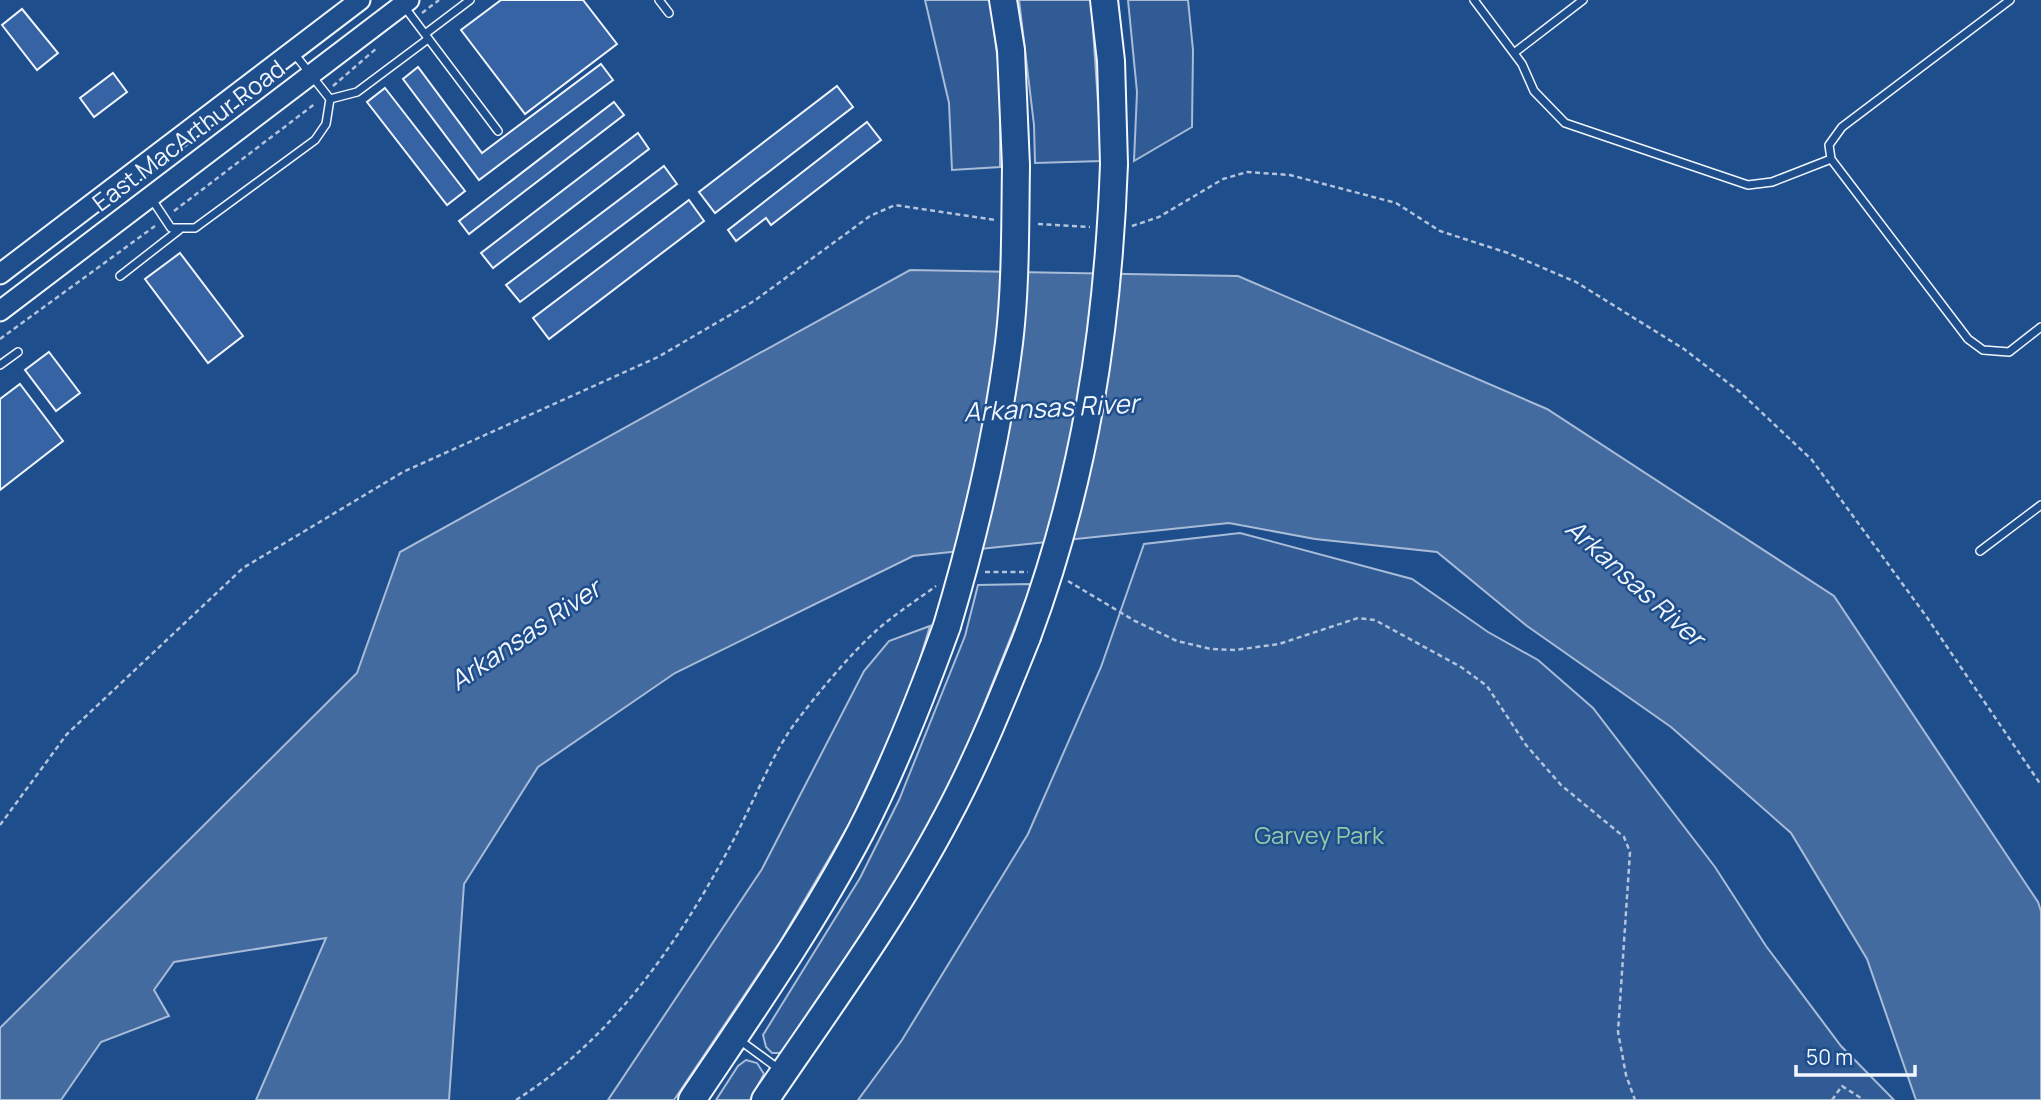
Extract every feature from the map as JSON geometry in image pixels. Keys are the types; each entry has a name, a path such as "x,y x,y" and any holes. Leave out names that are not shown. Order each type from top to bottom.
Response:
{"highway":[{"path":"692,1100 826,894 862,830 893,765 947,626 979,517 997,429 1009,340 1016,166 1011,50 1003,0"},
{"path":"765,1100 912,880 948,816 1000,705 1052,570 1089,420 1111,251 1114,164 1111,61 1104,0"}],"street":[{"name":"East MacArthur Road","path":"0,274 360,0"},
{"name":"East MacArthur Road","path":"0,311 310,75 408,8"}],"lane":[{"path":"328,96 357,92 470,0"},
{"path":"659,0 669,13"},
{"path":"1474,0 1514,53 1534,91 1565,123 1748,185 1772,182 1831,159"},
{"path":"1514,53 1583,0"},
{"path":"2010,0 1842,127 1829,145 1831,159 1968,339 1983,350 2009,352 2041,327"},
{"path":"408,8 498,131"},
{"path":"149,197 171,228 195,228 315,140 326,124 328,96 292,51"},
{"path":"120,275 179,230"},
{"path":"0,365 18,352"},
{"path":"1980,551 2041,505"},
{"path":"735,1036 784,1072"}],"path":[{"path":"408,8 439,0"},
{"path":"0,339 328,96 340,78 382,44"},
{"path":"1120,226 1132,226 1159,217 1223,179 1247,172 1290,175 1396,203 1440,231 1508,253 1576,282 1684,349 1740,392 1812,460 1926,616 2041,785"},
{"path":"0,825 67,734 243,568 403,472 658,357 754,301 870,216 895,205 971,219 1009,221"},
{"path":"1034,223 1096,227"},
{"path":"979,572 1040,572"},
{"path":"516,1100 543,1083 596,1034 639,988 685,927 795,723 876,631 946,579"},
{"path":"1063,580 1177,641 1212,649 1235,650 1279,644 1358,618 1375,620 1461,667 1487,686 1526,745 1561,785 1624,837 1630,852 1618,1032 1626,1075 1635,1100"},
{"path":"1832,1100 1842,1086 1864,1100"}],"shaded area":[{"path":"925,0 990,0 1000,77 1000,167 952,170 949,103"},
{"path":"1019,0 1091,0 1102,161 1035,163 1034,125"},
{"path":"1128,0 1188,0 1193,50 1192,127 1134,161 1137,92"},
{"name":"Garvey Park","path":"1240,533 1412,579 1488,632 1538,660 1593,708 1715,867 1766,946 1841,1046 1894,1100 858,1100 902,1040 1028,834 1101,667 1144,544"},
{"path":"1032,584 955,777 916,854 789,1047 779,1053 772,1053 766,1047 763,1035 860,878 899,800 965,636 978,585"},
{"path":"930,626 910,692 851,821 780,942 674,1100 608,1100 762,869 864,671 889,641"},
{"path":"746,1060 757,1063 764,1074 750,1100 716,1100 738,1066"}],"water":[{"name":"Arkansas River","path":"910,270 1238,276 1547,409 1834,596 2038,902 2041,911 2041,1100 1916,1100 1867,959 1791,833 1671,727 1527,626 1437,552 1315,539 1229,523 913,556 675,673 538,767 464,884 449,1100 256,1100 326,938 174,962 154,990 169,1016 101,1042 61,1100 0,1100 0,1028 357,673 400,552"}],"building":[{"path":"501,0 583,0 617,44 525,114 461,30"},
{"path":"22,9 58,53 37,70 2,25"},
{"path":"601,64 613,80 479,180 403,79 418,67 482,153"},
{"path":"113,73 127,92 94,117 80,98"},
{"path":"837,86 853,107 715,213 699,192"},
{"path":"385,88 465,191 447,205 367,102"},
{"path":"614,102 624,115 469,234 459,221"},
{"path":"867,122 881,140 771,225 766,218 736,241 728,230"},
{"path":"638,133 649,149 493,268 481,253"},
{"path":"664,166 677,184 520,302 506,285"},
{"path":"689,200 704,221 549,339 533,318"},
{"path":"180,253 243,336 208,363 145,279"},
{"path":"49,352 80,393 56,411 25,370"},
{"path":"20,384 63,441 0,490 0,399"}]}
